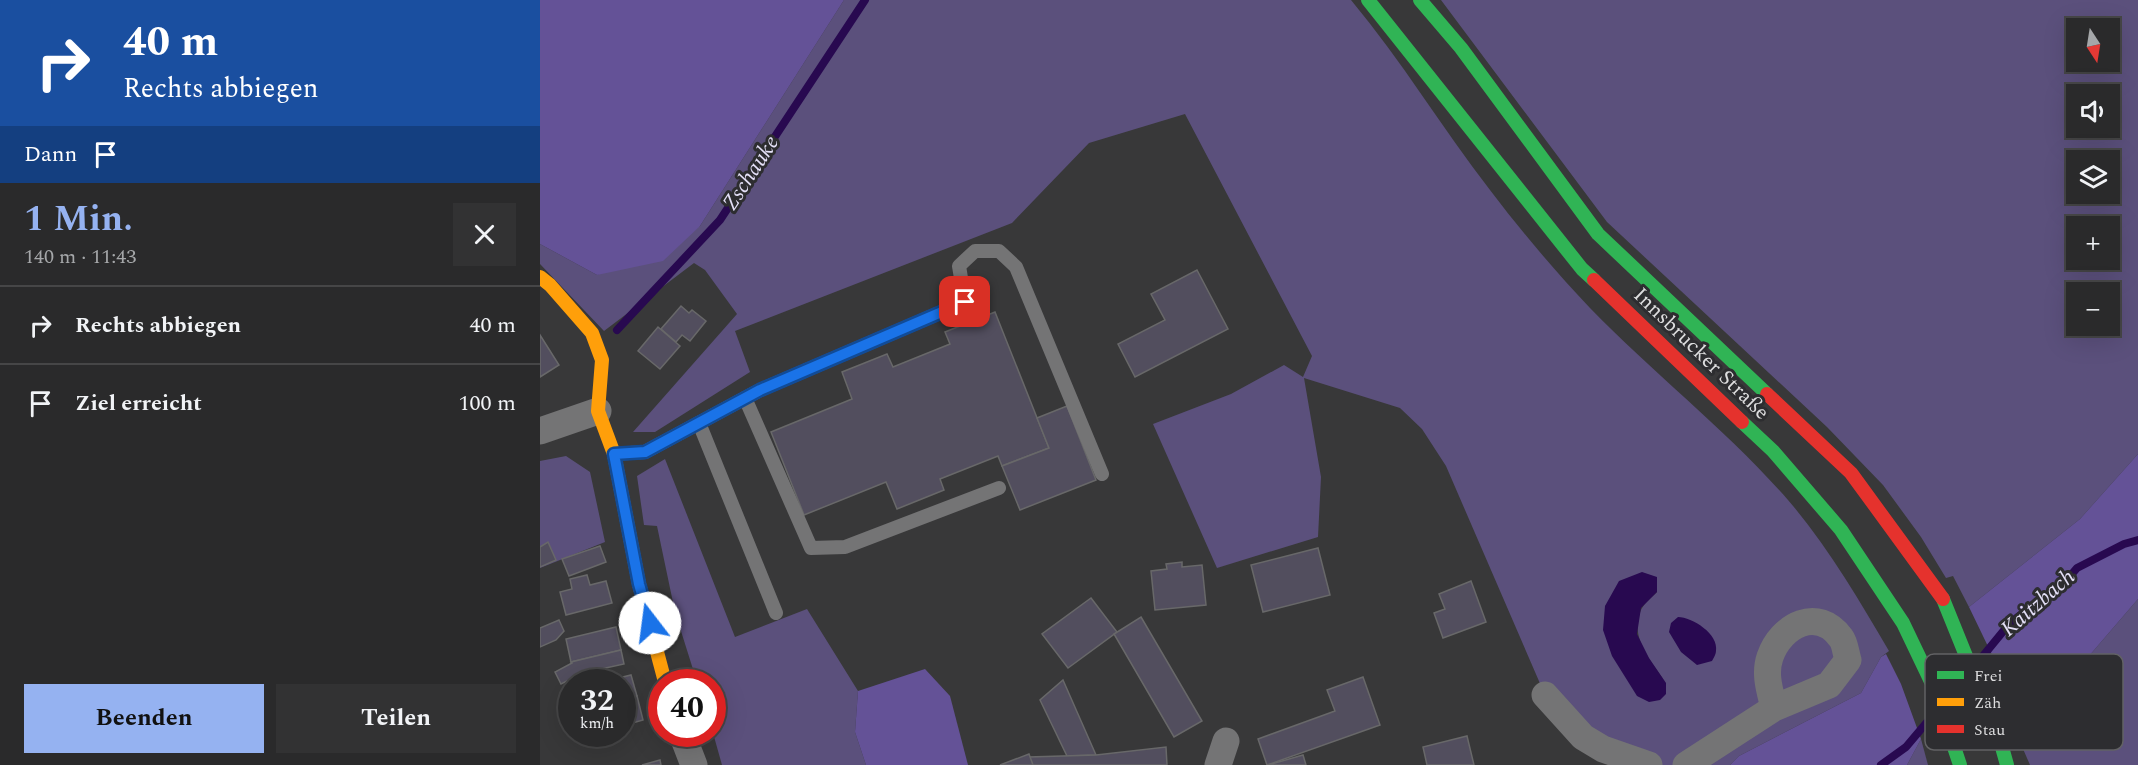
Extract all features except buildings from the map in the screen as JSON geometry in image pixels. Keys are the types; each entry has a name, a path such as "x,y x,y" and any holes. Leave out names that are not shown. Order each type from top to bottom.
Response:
{"main road":[{"name":"Innsbrucker Straße","path":"1368,0 1582,270 1773,451 1841,530 1903,623 1925,669"},
{"name":"Innsbrucker Straße","path":"1420,0 1461,48 1598,234 1851,473 1941,594 1965,654"},
{"path":"540,278 550,285 592,333 602,360 598,411 614,454 639,584 662,669"},
{"name":"Innsbrucker Straße","path":"2003,750 2007,765"}],"street":[{"path":"540,431 598,411"},
{"path":"1545,695 1583,737 1603,749 1649,765"},
{"path":"1686,765 1774,708"},
{"path":"687,747 694,765"}],"lane":[{"path":"614,454 645,452 745,398 965,302 958,266 975,251 999,251 1016,267 1102,474"},
{"path":"745,398 811,548 845,547 999,488"},
{"path":"699,423 776,612"}],"shaded area":[{"path":"540,0 844,0 700,226 663,261 597,275 540,244"},
{"path":"844,0 1351,0 1490,190 1551,265 1614,332 1741,450 1788,500 1829,554 1889,651 1881,657 1861,693 1739,756 1730,765 1649,765 1603,749 1545,695 1446,466 1422,429 1400,408 1304,378 1321,477 1318,537 1217,568 1153,424 1231,394 1284,365 1303,377 1312,356 1185,114 1089,143 1012,223 735,331 750,372 655,432 633,432 737,314 705,270 694,263 604,331 540,264 540,244 597,275 700,226","holes":["1657,577 1657,592 1641,610 1638,630 1643,649 1666,683 1605,606"]},
{"path":"1441,0 2138,0 2138,454 2080,519 1969,607 1953,576 1946,578 1921,537 1883,485 1827,427 1607,222"},
{"path":"2138,454 2138,599 2091,654 1992,654 1969,607 2080,519"},
{"path":"566,456 590,472 605,542 540,568 540,461"},
{"path":"665,459 735,637 807,609 858,691 855,732 866,765 722,765 717,747 726,747 726,669 693,669 675,612 657,526 644,525 637,476"},
{"path":"1642,572 1657,577 1657,592 1641,608 1637,634 1649,658 1666,683 1666,694 1660,700 1649,702 1637,696 1612,656 1603,630 1605,606 1619,581"},
{"path":"2138,599 2138,765 2030,765 2024,750 2123,750 2123,654 2091,654"},
{"path":"1678,617 1697,623 1709,633 1716,645 1716,653 1712,661 1697,665 1681,652 1669,632 1671,623"},
{"path":"1886,654 1901,684 1921,739 1907,765 1730,765 1739,756 1861,693 1881,657"},
{"path":"925,669 950,696 968,765 866,765 855,732 858,691"},
{"path":"1921,739 1928,765 1907,765"}],"waterway":[{"name":"Zschauke","path":"617,330 720,220 865,0"},
{"name":"Kaitzbach","path":"1985,654 2010,623 2066,581 2077,568 2124,544 2138,540"},
{"name":"Kaitzbach","path":"1881,765 1906,747 1925,724"}],"traffic: fast":[{"path":"1368,0 1582,269 1594,280"},
{"path":"1420,0 1461,48 1598,234 1767,394"},
{"path":"1742,422 1773,451 1841,530 1903,623 1925,669"},
{"path":"1943,599 1965,654"},
{"path":"1955,750 1960,765"},
{"path":"2003,750 2007,765"}],"traffic: slow":[{"path":"540,277 550,285 592,333 602,360 598,411 614,454 639,584 662,669"}],"traffic: jam":[{"path":"1594,280 1742,422"},
{"path":"1767,394 1851,473 1943,599"}],"route":[{"path":"650,623 639,584 614,454 645,452 760,390 965,302"}]}
